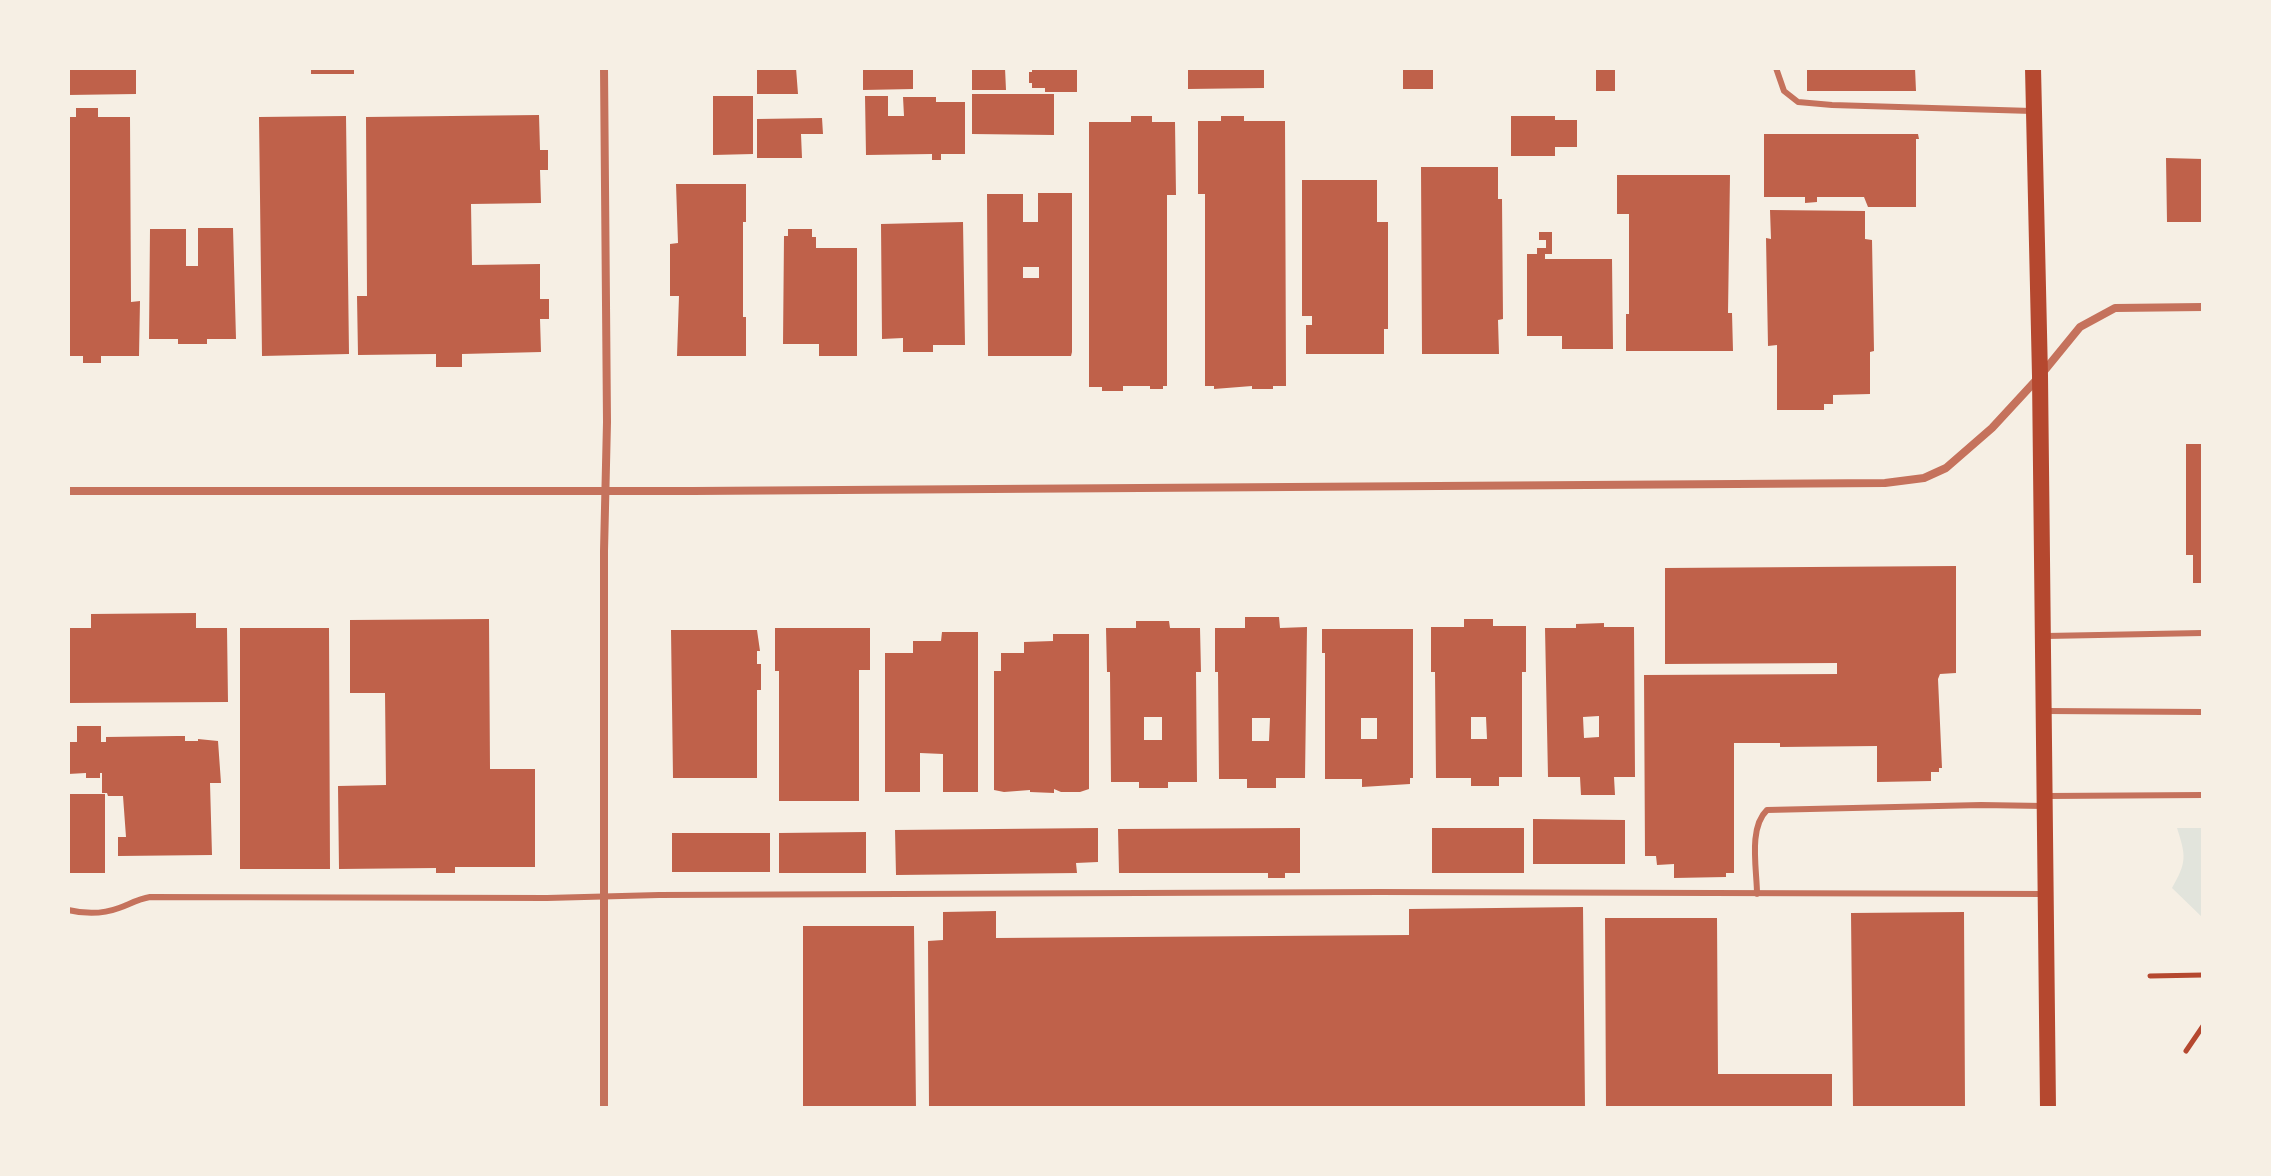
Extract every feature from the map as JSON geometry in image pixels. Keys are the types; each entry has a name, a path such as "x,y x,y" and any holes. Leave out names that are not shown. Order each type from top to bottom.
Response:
{"main road":[{"path":"2033,68 2040,376 2048,1108"}],"street":[{"path":"604,68 604,1108"},
{"path":"68,491 1885,483 1924,478 1946,468 1992,428 2080,327 2115,308 2203,307"}],"lane":[{"path":"1776,68 1784,91 1798,102 2034,111"},
{"path":"2042,636 2203,633"},
{"path":"2044,711 2203,712"},
{"path":"1757,894 1756,835 1759,817 1767,810 2203,795"},
{"path":"68,910 87,914 117,909 150,897 1363,892 2045,894"}],"path":[{"path":"2150,976 2203,975"},
{"path":"2186,1051 2203,1026"}],"shaded area":[{"path":"2177,828 2203,828 2203,918 2172,888 2184,859"}],"building":[{"path":"68,68 136,68 136,94 68,95"},
{"path":"311,68 354,68 354,74 311,74"},
{"path":"757,68 796,68 798,94 757,94"},
{"path":"863,68 913,68 913,89 863,90"},
{"path":"972,68 1005,68 1006,90 972,90"},
{"path":"1032,68 1077,68 1077,92 1045,92 1045,88 1032,88 1029,72"},
{"path":"1188,68 1264,68 1264,88 1188,89"},
{"path":"1403,68 1433,68 1433,89 1403,89"},
{"path":"1596,68 1615,68 1615,91 1596,91"},
{"path":"1807,68 1915,68 1916,91 1807,91"},
{"path":"972,94 1054,94 1054,135 972,134"},
{"path":"713,96 753,96 753,154 713,155"},
{"path":"865,96 888,96 888,116 904,116 903,97 936,97 936,102 965,102 965,154 941,154 941,160 932,160 932,154 866,155"},
{"path":"76,108 98,108 98,117 130,117 131,302 140,301 139,356 101,356 101,363 83,363 83,356 68,356 68,117 76,117"},
{"path":"539,115 540,150 548,150 548,170 540,170 541,203 471,204 472,265 540,264 540,299 549,299 549,319 540,319 541,352 462,354 462,367 436,367 436,354 358,355 357,296 367,296 366,117"},
{"path":"346,116 349,354 262,356 259,117"},
{"path":"1131,116 1152,116 1152,122 1175,122 1176,195 1167,195 1167,386 1150,389 1150,386 1123,386 1123,391 1102,391 1102,387 1089,387 1089,122 1131,122"},
{"path":"1221,116 1244,116 1244,121 1285,121 1286,386 1273,386 1273,389 1252,389 1252,386 1214,389 1214,386 1205,386 1205,194 1198,194 1198,121 1221,121"},
{"path":"1511,116 1555,116 1555,120 1577,120 1577,147 1555,147 1555,156 1511,156"},
{"path":"822,118 823,134 801,134 802,158 757,158 757,119"},
{"path":"1764,134 1918,134 1916,207 1868,207 1864,197 1817,197 1817,202 1805,203 1805,197 1764,197"},
{"path":"2166,158 2203,159 2203,222 2167,222"},
{"path":"1421,167 1498,167 1498,199 1502,199 1503,319 1498,320 1499,354 1422,354"},
{"path":"1617,175 1730,175 1728,313 1732,313 1733,351 1626,351 1629,214 1617,214"},
{"path":"1302,180 1377,180 1377,222 1388,222 1388,329 1384,329 1384,354 1306,354 1306,325 1312,325 1312,316 1302,316"},
{"path":"676,184 746,184 743,317 746,317 746,356 677,356 679,296 670,296 670,244 678,243"},
{"path":"1038,193 1072,193 1071,356 988,356 987,194 1023,194 1023,222 1038,222","holes":["1023,267 1039,267 1039,278 1023,278"]},
{"path":"1770,210 1865,211 1865,239 1872,240 1874,351 1870,352 1870,394 1833,395 1833,404 1824,404 1824,410 1777,410 1777,345 1768,346 1766,238 1771,239"},
{"path":"963,222 965,345 933,345 933,352 903,352 903,338 882,339 881,224"},
{"path":"198,228 233,228 236,339 207,339 207,344 178,344 178,339 149,339 150,229 186,229 186,266 198,266"},
{"path":"788,229 812,229 816,248 857,248 857,356 819,356 819,344 783,344 784,236 788,236"},
{"path":"1539,232 1552,232 1552,254 1545,254 1545,259 1612,259 1613,349 1562,349 1562,336 1527,336 1527,254 1537,254 1537,248 1546,248 1546,240 1539,240"},
{"path":"2186,444 2203,444 2203,583 2193,583 2193,555 2186,555"},
{"path":"1956,566 1956,673 1940,674 1938,679 1942,768 1939,772 1931,772 1931,781 1877,782 1877,746 1780,747 1780,743 1734,743 1734,873 1726,873 1726,877 1674,878 1674,864 1657,865 1656,856 1645,856 1644,675 1837,674 1837,663 1665,664 1665,568"},
{"path":"196,613 196,628 227,628 228,702 68,703 68,628 91,628 91,614"},
{"path":"1245,617 1279,617 1280,628 1307,627 1305,778 1276,778 1276,788 1247,788 1247,779 1219,779 1215,628 1245,628","holes":["1252,718 1270,718 1269,741 1252,741"]},
{"path":"489,619 490,769 535,769 535,867 455,867 455,873 436,873 436,868 339,869 338,786 386,785 385,693 350,693 350,620"},
{"path":"1464,619 1493,619 1493,626 1526,626 1526,672 1522,672 1522,777 1499,777 1499,786 1471,786 1471,778 1436,778 1435,672 1431,672 1431,627 1464,627","holes":["1471,717 1486,717 1487,739 1471,739"]},
{"path":"1136,621 1169,621 1170,628 1200,628 1201,672 1196,672 1197,782 1168,782 1168,788 1139,788 1139,782 1111,782 1110,672 1107,672 1106,628 1136,628","holes":["1144,717 1162,717 1162,740 1144,740"]},
{"path":"1604,623 1604,627 1634,627 1635,777 1614,777 1615,795 1581,795 1580,777 1548,777 1545,628 1576,628 1576,624","holes":["1599,716 1599,737 1584,738 1583,717"]},
{"path":"240,628 329,628 330,869 240,869"},
{"path":"775,628 870,628 870,670 859,670 859,801 779,801 779,671 775,671"},
{"path":"1322,629 1413,629 1413,778 1410,778 1410,784 1362,787 1362,779 1325,779 1325,653 1322,653","holes":["1361,718 1377,718 1377,739 1361,739"]},
{"path":"671,630 757,630 761,690 757,690 757,778 673,778"},
{"path":"942,632 978,632 978,792 943,792 943,754 920,753 920,792 885,792 885,653 913,653 913,641 941,641"},
{"path":"1053,634 1089,634 1089,789 1061,792 1054,789 1054,793 994,790 994,671 1001,671 1001,653 1024,653 1024,642 1053,641"},
{"path":"77,726 101,726 101,742 106,742 106,737 177,736 185,736 185,741 218,741 221,783 210,783 212,855 118,856 118,837 126,837 123,796 102,793 102,773 100,778 86,778 86,773 68,774 68,742 77,742"},
{"path":"68,794 105,794 105,873 68,873"},
{"path":"1533,819 1625,820 1625,864 1533,864"},
{"path":"1098,828 1098,862 1076,863 1077,873 896,875 895,830"},
{"path":"1300,828 1300,873 1285,873 1285,878 1268,878 1268,873 1119,873 1118,829"},
{"path":"1432,828 1524,828 1524,873 1432,873"},
{"path":"866,832 866,873 779,873 779,833"},
{"path":"672,833 770,833 770,872 672,872"},
{"path":"1583,907 1585,1108 929,1108 928,941 943,940 943,912 996,911 996,938 1409,935 1409,909"},
{"path":"1964,912 1965,1108 1853,1108 1851,913"},
{"path":"1605,918 1717,918 1718,1074 1832,1074 1832,1108 1606,1108"},
{"path":"803,926 914,926 916,1108 803,1108"}]}
